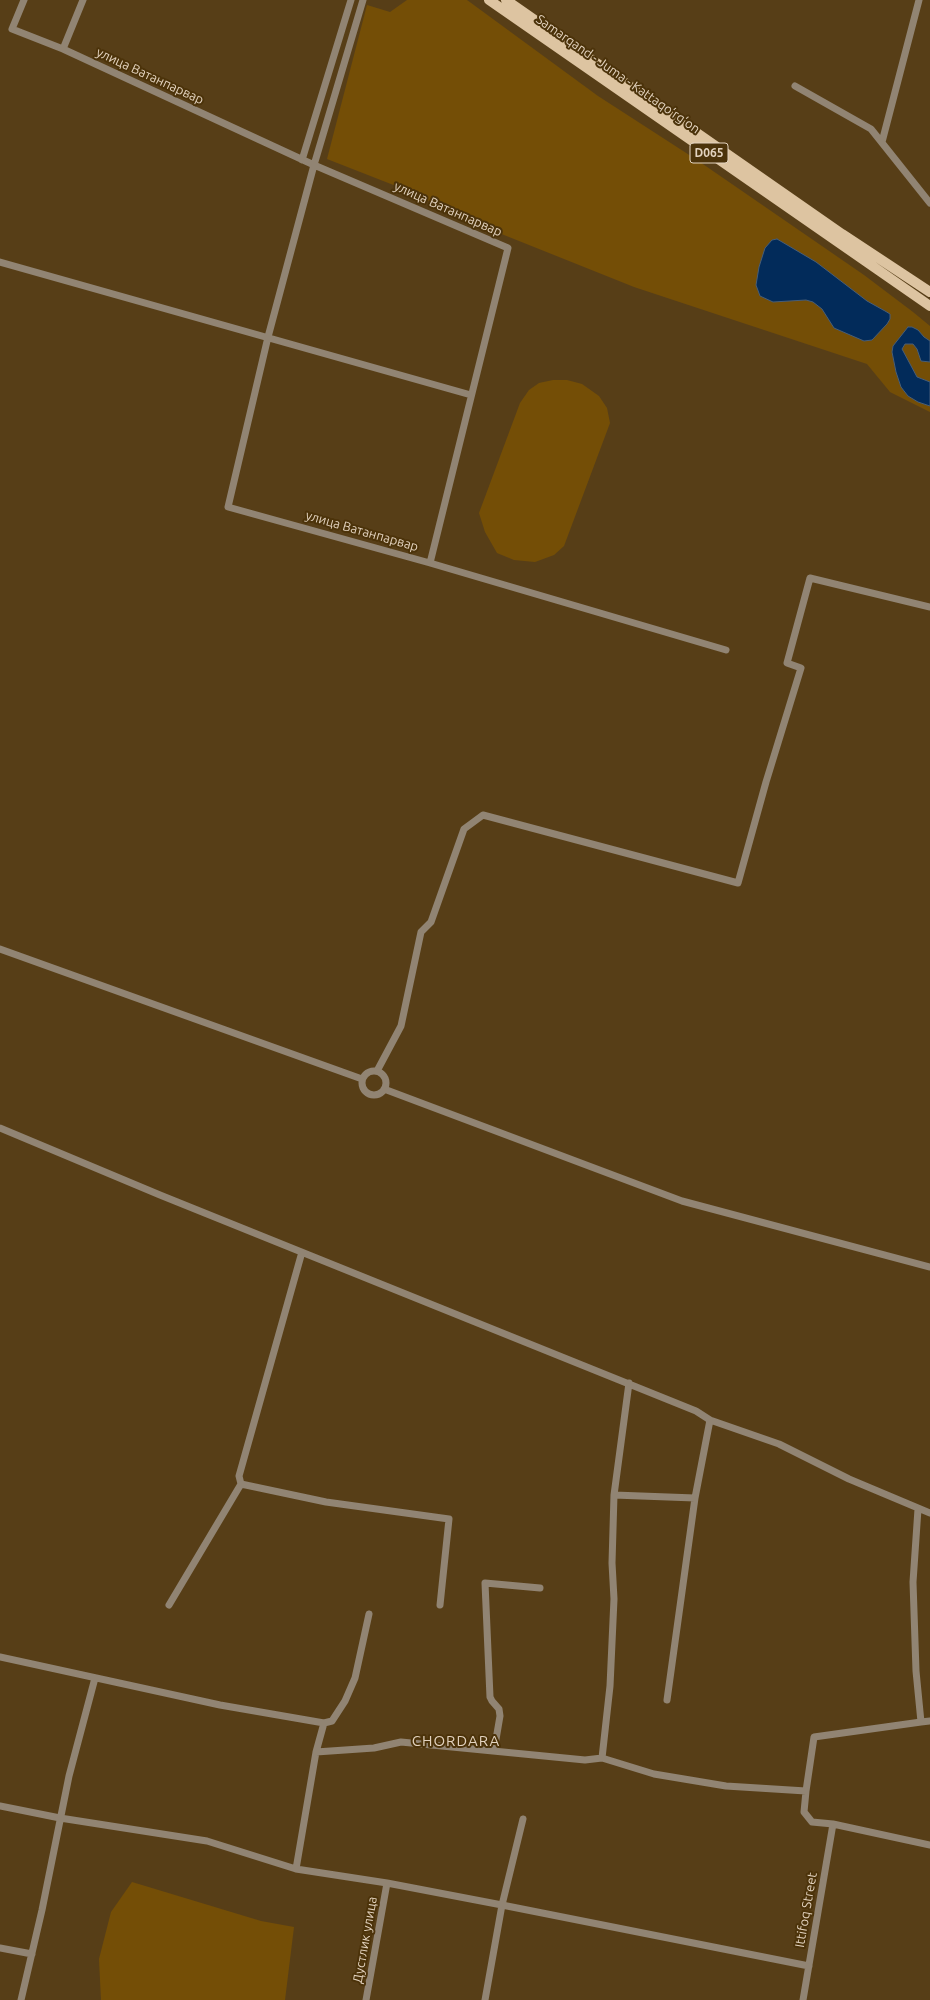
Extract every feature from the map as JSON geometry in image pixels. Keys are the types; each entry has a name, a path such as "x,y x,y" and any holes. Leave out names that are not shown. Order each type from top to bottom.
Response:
{"main road":[{"name":"Samarqand - Juma - Kattaqo‘rg‘on","path":"489,0 930,306"},
{"name":"Samarqand - Juma - Kattaqo‘rg‘on","path":"506,0 842,234 930,292"}],"street":[{"name":"улица Ватанпарвар","path":"24,0 12,29 63,48 302,160 314,165 508,248 430,563 228,507 268,337 314,165"},
{"path":"63,48 83,0"},
{"path":"302,160 351,0"},
{"path":"314,165 363,0"},
{"path":"882,142 919,0"},
{"path":"795,86 871,129 930,203"},
{"path":"0,262 471,395"},
{"path":"430,563 726,650"},
{"path":"377,1071 401,1026 421,932 431,922 464,829 483,815 738,884 766,782 801,668 787,663 810,578 930,607"},
{"path":"0,949 362,1079"},
{"path":"370,1071 377,1071 385,1078 384,1089 378,1094 367,1093 362,1086 362,1079 370,1071"},
{"path":"384,1089 682,1201 930,1266"},
{"path":"0,1128 302,1252 696,1410 710,1420 779,1444 849,1479 930,1513"},
{"path":"169,1605 241,1484 239,1476 302,1252"},
{"path":"602,1758 610,1686 614,1599 612,1563 614,1495 629,1383"},
{"path":"667,1700 695,1498 710,1420"},
{"path":"241,1484 326,1502 449,1519 440,1605"},
{"path":"614,1495 695,1498"},
{"path":"918,1509 913,1582 916,1671 921,1722"},
{"path":"494,1751 500,1716 499,1709 492,1702 490,1697 485,1583 540,1588"},
{"path":"0,1657 220,1704 324,1723 332,1721 345,1701 355,1678 369,1614"},
{"path":"21,2000 42,1910 69,1776 95,1678"},
{"path":"930,1721 814,1737 804,1812 812,1822 833,1824 930,1844"},
{"path":"296,1869 316,1752 324,1723"},
{"path":"316,1752 374,1748 401,1742 585,1760 602,1758 654,1774 726,1786 806,1791"},
{"path":"0,1806 60,1818 207,1841 296,1869 387,1883 809,1966"},
{"path":"484,2000 502,1905 523,1819"},
{"name":"Ittifoq Street","path":"802,2000 833,1824"},
{"name":"Дустлик улица","path":"366,2000 387,1883"},
{"path":"0,1948 32,1954"}],"shaded area":[{"path":"407,0 467,0 598,96 697,160 864,275 913,312 930,326 930,412 890,392 867,364 634,287 504,235 396,186 327,159 367,5 390,12"},
{"path":"553,380 567,380 582,384 599,396 607,408 610,423 564,546 554,555 535,562 514,560 497,553 485,532 479,513 520,403 529,390 539,383"},
{"path":"132,1882 261,1921 294,1927 285,2000 101,2000 99,1959 111,1912"}],"water":[{"path":"777,239 816,262 867,301 890,314 890,319 887,324 872,340 864,341 834,328 822,309 813,302 806,300 773,302 760,296 756,285 759,267 765,248 772,240"},
{"path":"908,327 918,330 930,341 930,362 921,361 917,349 913,344 905,344 902,349 917,377 930,382 930,406 918,402 908,396 901,387 896,372 892,352 893,346"}],"district":[{"name":"CHORDARA","path":"456,1741"}]}
